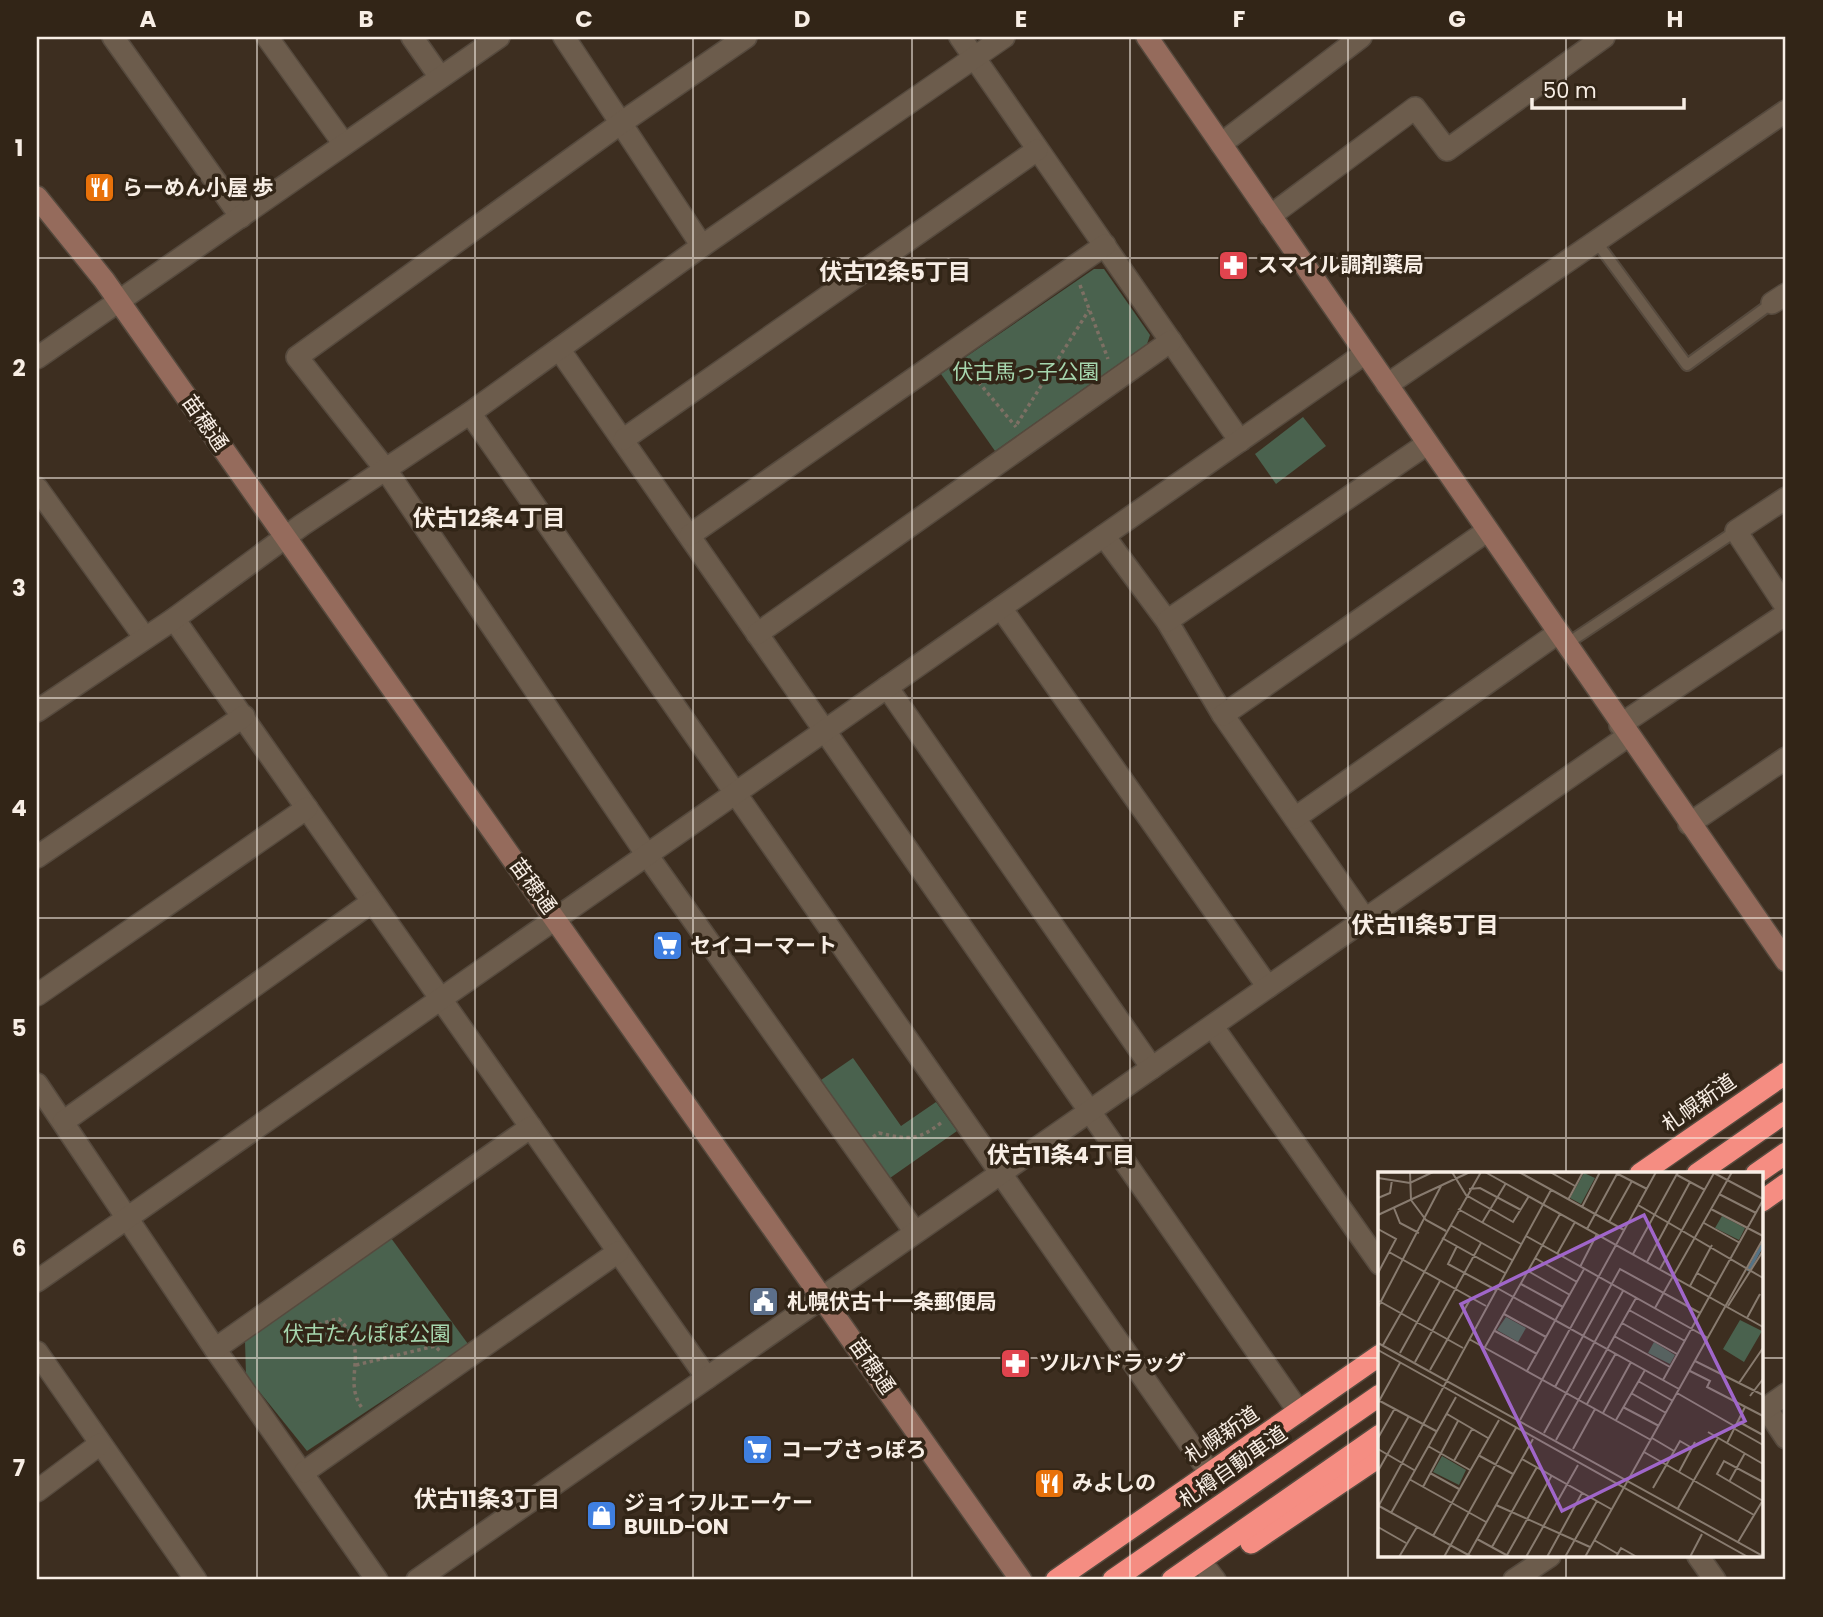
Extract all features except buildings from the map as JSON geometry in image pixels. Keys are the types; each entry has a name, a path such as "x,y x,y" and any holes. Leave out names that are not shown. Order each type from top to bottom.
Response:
{"highway":[{"name":"札幌新道","path":"1643,1172 1786,1073"},
{"path":"1700,1172 1786,1112"},
{"path":"1759,1172 1786,1153"},
{"path":"1764,1200 1786,1185"},
{"name":"札幌新道","path":"1056,1580 1378,1356"},
{"name":"札樽自動車道","path":"1113,1580 1378,1396"},
{"path":"1172,1580 1378,1437"},
{"path":"1206,1577 1378,1457"}],"street":[{"path":"113,37 241,217"},
{"path":"267,37 344,144"},
{"path":"412,37 440,77"},
{"path":"37,358 499,37"},
{"path":"564,37 702,246"},
{"path":"746,37 621,123 297,357 386,470 647,855 915,1232"},
{"path":"960,37 1240,441"},
{"path":"37,711 470,413 702,246 1004,37"},
{"path":"1147,37 1786,961"},
{"path":"1221,144 1361,37"},
{"path":"1270,216 1415,108 1447,150 1604,37"},
{"path":"1387,385 1786,111"},
{"path":"624,439 1037,150"},
{"name":"苗穂通","path":"37,197 118,301 287,538 1021,1580"},
{"path":"690,535 1105,245"},
{"path":"757,634 1171,341"},
{"path":"559,349 1091,1109 1299,1412"},
{"path":"37,1281 1364,354"},
{"path":"470,413 1210,1473"},
{"path":"1167,621 1427,444"},
{"path":"37,488 145,638"},
{"path":"1786,498 1736,531 1786,607"},
{"path":"1223,715 1487,531"},
{"path":"1104,536 1167,621 1223,715 1365,919"},
{"path":"1001,608 1268,987"},
{"path":"416,1580 1091,1109 1213,1027 1786,614"},
{"path":"174,618 707,1378"},
{"path":"1295,818 1562,639"},
{"path":"887,687 1152,1068"},
{"path":"37,857 244,716"},
{"path":"1689,824 1786,758"},
{"path":"37,995 307,808"},
{"path":"63,1122 372,902"},
{"path":"1213,1027 1378,1261"},
{"path":"37,1084 215,1349 304,1472 377,1580"},
{"path":"215,1349 531,1127"},
{"path":"304,1472 618,1252"},
{"path":"37,1352 196,1580"},
{"path":"1786,1394 1764,1410 1786,1438"},
{"path":"37,1492 100,1444"},
{"path":"1700,1558 1715,1580"},
{"path":"1514,1580 1545,1567"}],"lane":[{"path":"1595,240 1687,365 1779,299"},
{"path":"1562,639 1736,531"}],"path":[{"path":"1078,280 1112,370"},
{"path":"1016,426 1089,310"},
{"path":"961,361 1022,434"},
{"path":"863,1143 879,1133 900,1138 924,1136 950,1117"},
{"path":"279,1317 293,1330 320,1327 330,1320 339,1320 354,1338 354,1388 367,1415"},
{"path":"356,1365 435,1346 447,1359"}],"green space":[{"name":"伏古馬っ子公園","path":"1094,269 1104,269 1150,335 1147,344 995,451 941,374"},
{"path":"1303,417 1326,446 1276,484 1255,454"},
{"path":"853,1058 901,1126 936,1102 957,1131 890,1178 821,1080"},
{"name":"伏古たんぽぽ公園","path":"391,1238 468,1344 307,1451 246,1375 245,1341"}],"place":[{"name":"らーめん小屋 歩","path":"99,188"},
{"name":"スマイル調剤薬局","path":"1234,265"},
{"name":"セイコーマート","path":"667,946"},
{"name":"札幌伏古十一条郵便局","path":"764,1302"},
{"name":"ツルハドラッグ","path":"1016,1363"},
{"name":"コープさっぽろ","path":"758,1450"},
{"name":"みよしの","path":"1049,1483"},
{"name":"ジョイフルエーケー BUILD-ON","path":"601,1515"}],"district":[{"name":"伏古12条5丁目","path":"895,272"},
{"name":"伏古12条4丁目","path":"489,518"},
{"name":"伏古11条5丁目","path":"1425,925"},
{"name":"伏古11条4丁目","path":"1061,1155"},
{"name":"伏古11条3丁目","path":"487,1499"}]}
